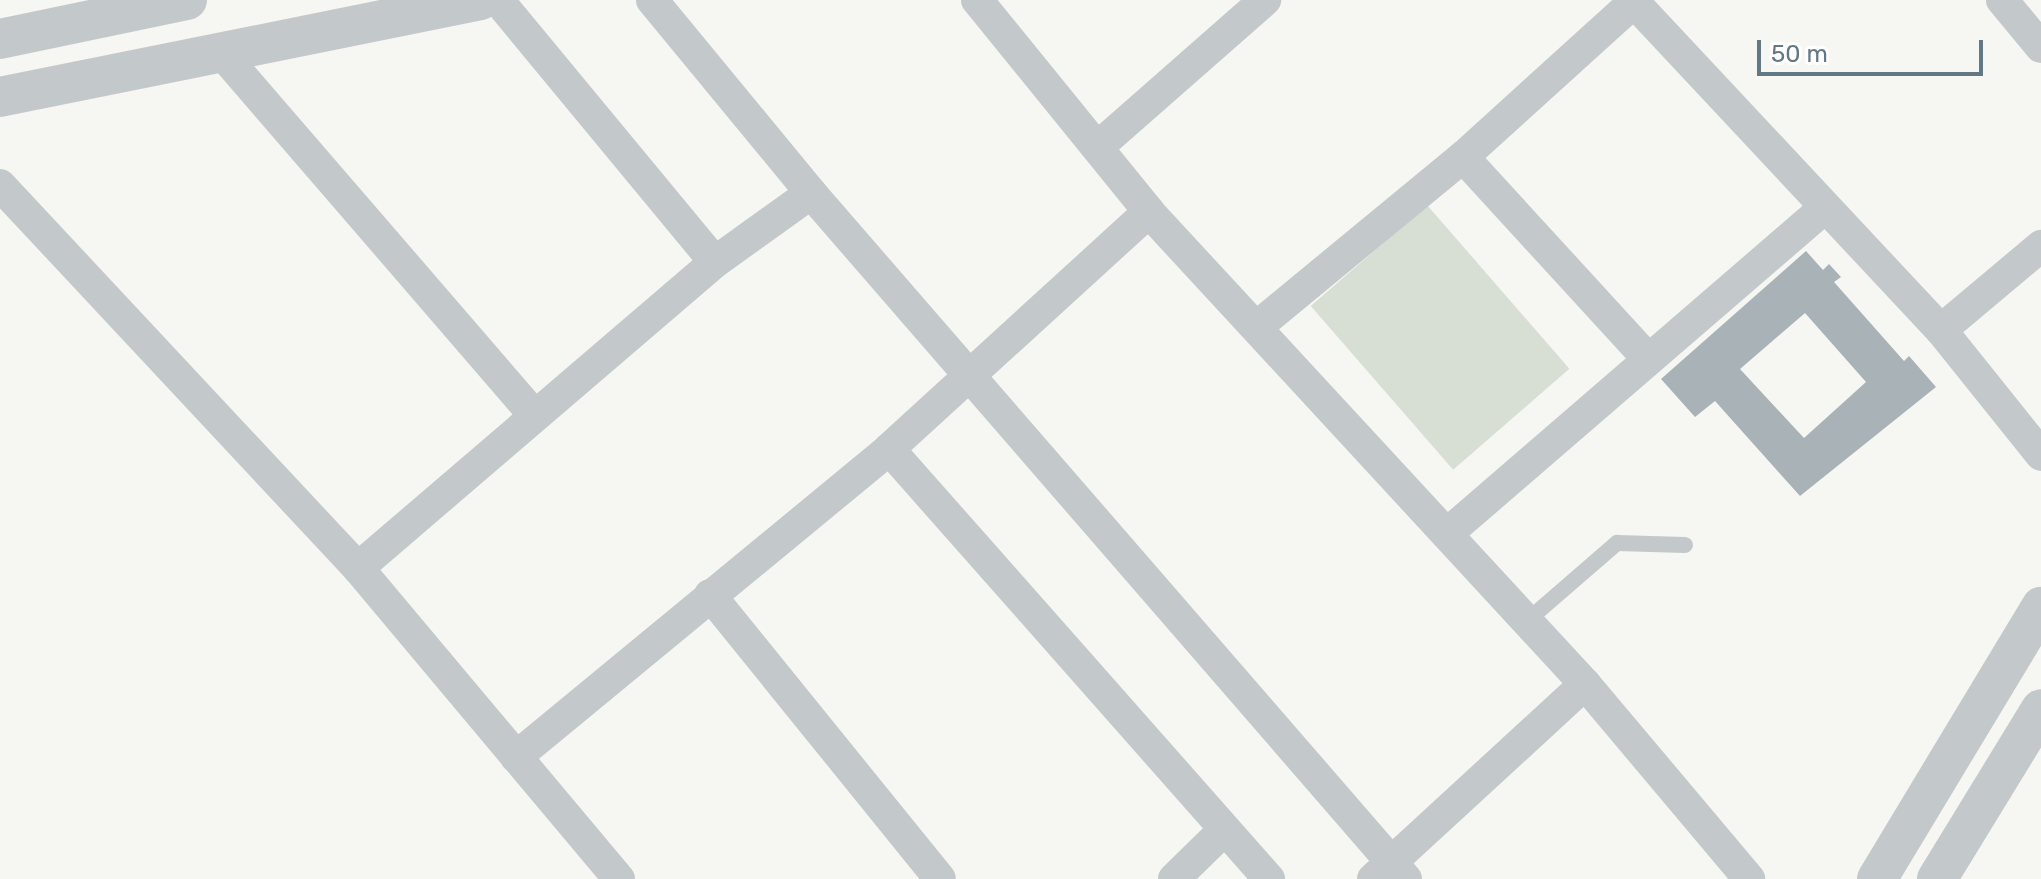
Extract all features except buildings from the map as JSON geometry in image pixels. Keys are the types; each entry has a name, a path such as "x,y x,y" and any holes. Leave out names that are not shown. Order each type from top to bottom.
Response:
{"street":[{"path":"0,39 187,0"},
{"path":"0,97 480,0"},
{"path":"498,0 715,262"},
{"path":"652,0 811,193 971,372 1390,873 1585,684"},
{"path":"977,0 1100,145 1149,212 1259,325 1528,620 1749,879"},
{"path":"1100,145 1265,0"},
{"path":"2002,0 2041,47"},
{"path":"1259,325 1463,157 1633,1 1823,209 1941,330 2041,455"},
{"path":"220,51 534,415"},
{"path":"1463,157 1647,358"},
{"path":"0,185 358,568 619,879"},
{"path":"358,568 715,262 811,193"},
{"path":"1448,533 1823,209"},
{"path":"516,757 889,449 1149,212"},
{"path":"1941,330 2041,246"},
{"path":"889,449 1223,831 1269,879"},
{"path":"710,595 940,879"},
{"path":"1877,879 2041,607"},
{"path":"1937,879 2041,709"},
{"path":"1936,781 1980,808"},
{"path":"1174,879 1223,831"}],"lane":[{"path":"1528,620 1617,543 1685,545"}],"shaded area":[{"path":"1427,205 1569,369 1453,470 1311,306"}]}
